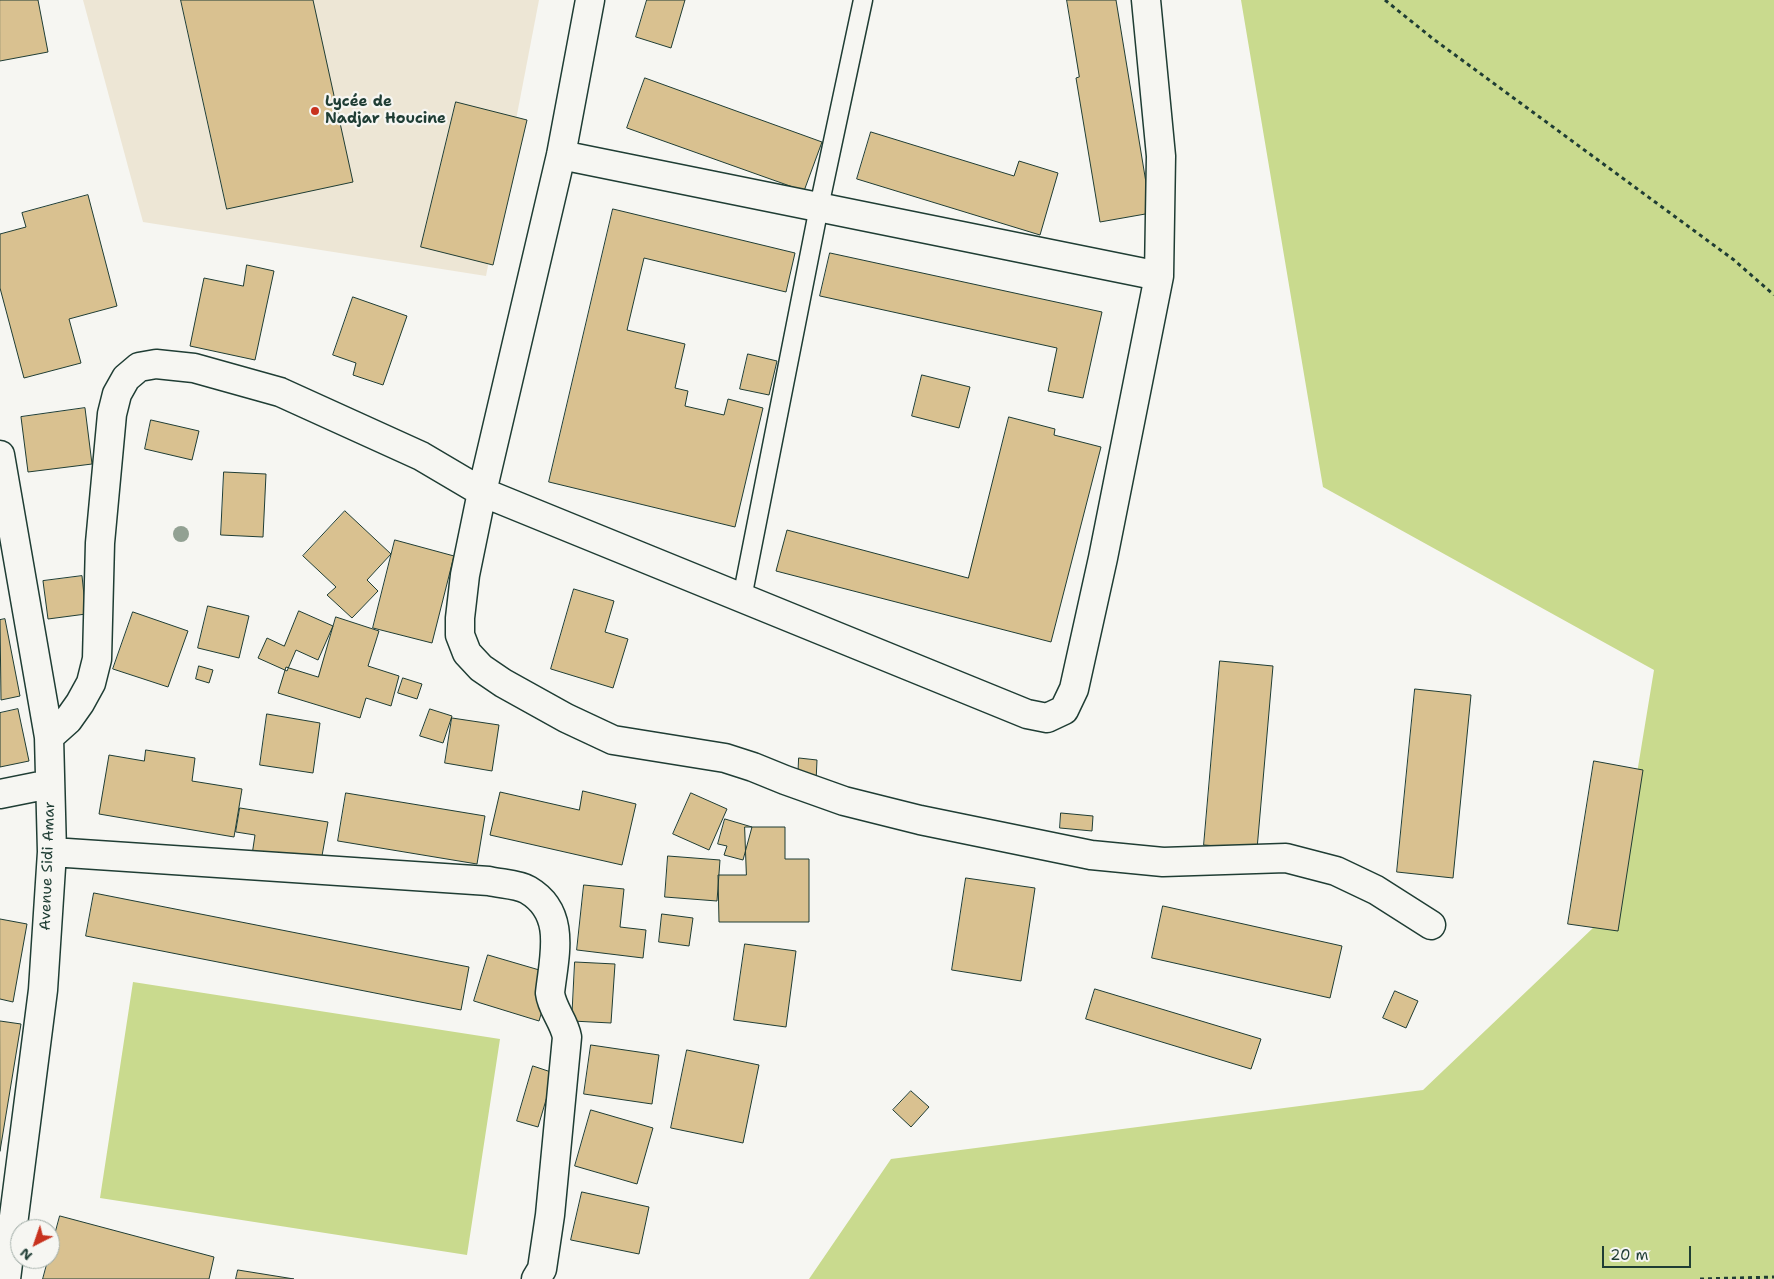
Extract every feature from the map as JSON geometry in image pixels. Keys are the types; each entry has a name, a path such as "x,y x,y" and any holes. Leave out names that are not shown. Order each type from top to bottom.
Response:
{"street":[{"path":"590,0 561,154 482,492 465,575 460,635 467,652 481,668 503,683 566,718 614,740 725,758 844,801 920,820 1091,855 1163,862 1286,858 1336,871 1376,890 1431,925"},
{"path":"49,737 68,720 80,703 91,683 97,659 100,543 112,414 117,394 126,378 139,367 156,364 194,368 280,392 421,456 482,492 1027,714 1047,718 1064,710 1074,689 1103,558 1159,276 1160,156 1146,0"},
{"path":"561,154 1159,276"},
{"name":"Avenue Sidi Amar","path":"0,455 49,737 52,852 43,990 6,1279"},
{"path":"0,794 50,784"},
{"path":"52,852 489,881 526,889 540,900 549,911 555,925 556,941 550,993 551,1000 564,1025 567,1037 550,1215 542,1269 536,1279"}],"lane":[{"path":"742,598 818,207 863,0"}],"path":[{"path":"1385,0 1432,38 1734,260 1774,295"},
{"path":"1700,1279 1774,1277"}],"shaded area":[{"name":"Lycée de Nadjar Houcine","path":"83,0 539,0 486,276 143,222"}],"green space":[{"path":"1241,0 1774,0 1774,1279 809,1279 891,1159 1423,1090 1615,907 1654,670 1323,487"},
{"path":"133,982 500,1039 467,1255 100,1198"}],"building":[{"path":"0,0 38,0 48,52 0,61"},
{"path":"181,0 313,0 353,182 227,209"},
{"path":"647,0 685,0 671,48 636,37"},
{"path":"1067,0 1116,0 1151,213 1100,222 1076,78 1079,77"},
{"path":"645,78 822,142 804,191 627,128"},
{"path":"456,102 527,120 493,265 421,247"},
{"path":"871,132 1014,176 1019,161 1058,173 1040,235 857,179"},
{"path":"88,195 117,306 69,319 81,363 24,378 0,288 0,234 26,227 22,213"},
{"path":"613,209 795,253 786,292 644,258 627,330 685,344 675,388 688,391 685,406 724,415 728,399 763,408 735,527 549,482"},
{"path":"830,253 1102,312 1083,398 1048,391 1057,348 820,296"},
{"path":"247,265 274,271 255,360 190,346 204,278 243,286"},
{"path":"353,297 407,316 383,385 353,375 356,363 333,355"},
{"path":"748,354 777,361 769,395 740,389"},
{"path":"922,375 970,387 959,428 912,416"},
{"path":"85,408 92,464 28,472 21,417"},
{"path":"1009,417 1055,429 1054,435 1101,447 1051,642 776,571 787,530 968,578"},
{"path":"151,420 199,431 192,460 145,449"},
{"path":"224,472 266,474 263,537 221,535"},
{"path":"345,511 391,554 367,580 378,591 352,618 327,595 336,587 303,556"},
{"path":"395,540 454,556 432,643 373,628"},
{"path":"82,576 86,614 48,619 43,581"},
{"path":"574,589 614,601 605,632 628,639 613,688 551,669"},
{"path":"208,606 249,616 239,658 198,648"},
{"path":"299,611 333,626 318,660 296,650 287,671 258,658 267,638 284,646"},
{"path":"133,612 188,631 168,687 113,669"},
{"path":"336,617 379,631 368,666 399,676 391,706 366,698 360,718 278,693 286,667 318,677"},
{"path":"5,619 20,696 1,700 0,620"},
{"path":"1220,661 1273,666 1257,849 1204,845"},
{"path":"199,666 213,670 209,683 196,679"},
{"path":"403,678 422,684 417,699 398,693"},
{"path":"1415,689 1471,695 1453,878 1397,872"},
{"path":"18,709 29,761 0,767 0,713"},
{"path":"430,709 452,716 443,743 420,736"},
{"path":"267,714 320,723 313,773 260,765"},
{"path":"452,718 499,725 492,771 445,763"},
{"path":"146,750 195,758 192,781 242,789 234,837 99,814 109,755 144,761"},
{"path":"799,758 817,760 816,782 798,781"},
{"path":"1594,761 1643,770 1618,931 1568,924"},
{"path":"583,791 636,804 622,865 490,835 500,792 579,810"},
{"path":"346,793 485,816 477,864 338,841"},
{"path":"691,793 727,809 709,850 673,834"},
{"path":"240,808 328,822 320,867 252,855 255,835 236,832"},
{"path":"1061,813 1093,816 1092,831 1060,828"},
{"path":"725,819 752,827 743,860 724,855 727,846 718,844"},
{"path":"745,827 785,827 785,859 809,859 809,922 719,922 718,875 746,875"},
{"path":"668,856 720,860 717,901 665,897"},
{"path":"966,878 1035,888 1021,981 952,970"},
{"path":"584,885 624,889 620,927 646,930 643,958 577,950"},
{"path":"94,893 469,967 461,1010 86,936"},
{"path":"1163,906 1342,946 1330,998 1152,958"},
{"path":"662,914 693,918 689,946 659,942"},
{"path":"0,919 27,924 13,1002 0,999"},
{"path":"745,944 796,951 786,1027 734,1020"},
{"path":"488,955 553,974 539,1021 474,1001"},
{"path":"575,962 615,964 611,1023 572,1021"},
{"path":"1095,989 1261,1039 1251,1069 1086,1019"},
{"path":"1395,991 1418,1001 1406,1028 1383,1018"},
{"path":"0,1021 21,1024 0,1151"},
{"path":"591,1045 659,1055 652,1104 584,1094"},
{"path":"687,1050 759,1065 743,1143 671,1128"},
{"path":"533,1066 554,1073 538,1127 517,1121"},
{"path":"911,1091 929,1107 911,1127 893,1110"},
{"path":"591,1110 653,1128 637,1184 575,1166"},
{"path":"582,1192 649,1207 639,1254 571,1240"},
{"path":"60,1216 214,1257 209,1279 43,1279 46,1269 60,1269"},
{"path":"238,1270 294,1279 236,1279"}],"place":[{"name":"Lycée de Nadjar Houcine","path":"315,111"}]}
